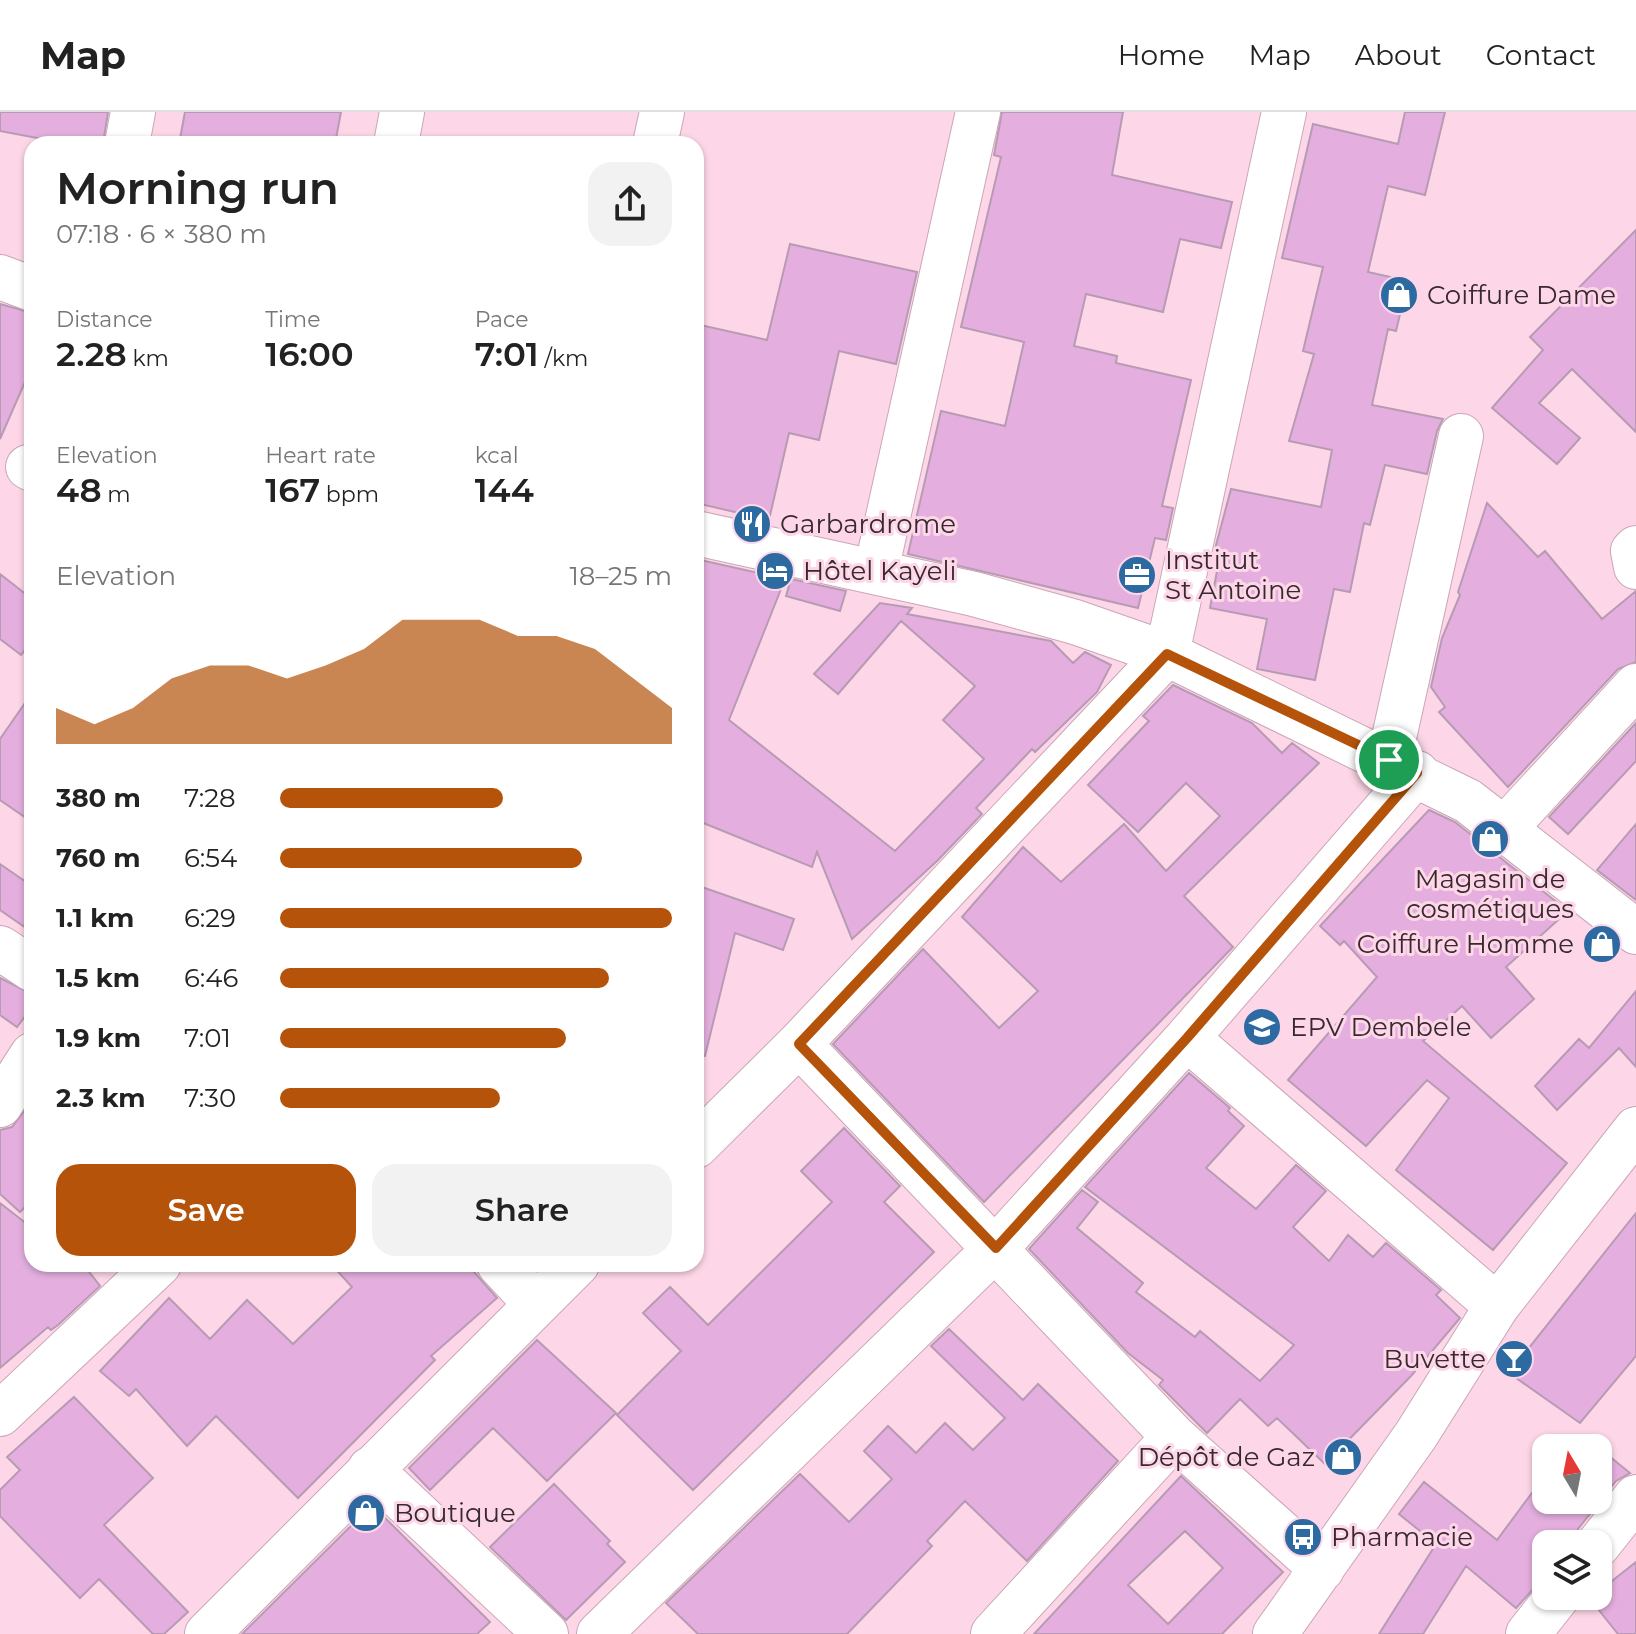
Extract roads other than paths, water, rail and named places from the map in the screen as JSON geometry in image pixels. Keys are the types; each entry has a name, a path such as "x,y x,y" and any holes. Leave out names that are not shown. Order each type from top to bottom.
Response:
{"street":[{"path":"128,136 133,112"},
{"path":"398,136 402,112"},
{"path":"657,136 662,112"},
{"path":"876,571 978,112"},
{"path":"704,1138 799,1044 1167,654 1284,112"},
{"path":"0,277 24,286"},
{"path":"599,1634 996,1248 1187,1038 1403,766 1461,436"},
{"path":"704,535 876,571 1075,622 1167,654 1403,766 1468,801 1506,827 1636,932"},
{"path":"1636,548 1633,551 1636,567"},
{"path":"1506,827 1636,686"},
{"path":"0,948 24,964"},
{"path":"1187,1038 1497,1306"},
{"path":"799,1044 1174,1437 1322,1569"},
{"path":"0,1105 24,1068"},
{"path":"1275,1634 1416,1435 1497,1306 1636,1129"},
{"path":"0,1414 151,1272"},
{"path":"506,1272 536,1304"},
{"path":"207,1634 569,1272"},
{"path":"993,1634 1174,1437"},
{"path":"370,1469 546,1634"},
{"path":"1528,1634 1547,1610"}],"place":[{"name":"Coiffure Dame","path":"1399,295"},
{"name":"Garbardrome","path":"752,524"},
{"name":"Hôtel Kayeli","path":"775,571"},
{"name":"Institut St Antoine","path":"1137,575"},
{"name":"Magasin de cosmétiques","path":"1490,839"},
{"name":"Coiffure Homme","path":"1602,944"},
{"name":"EPV Dembele","path":"1262,1027"},
{"name":"Buvette","path":"1514,1359"},
{"name":"Dépôt de Gaz","path":"1343,1457"},
{"name":"Boutique","path":"366,1513"},
{"name":"Pharmacie","path":"1303,1537"}]}
